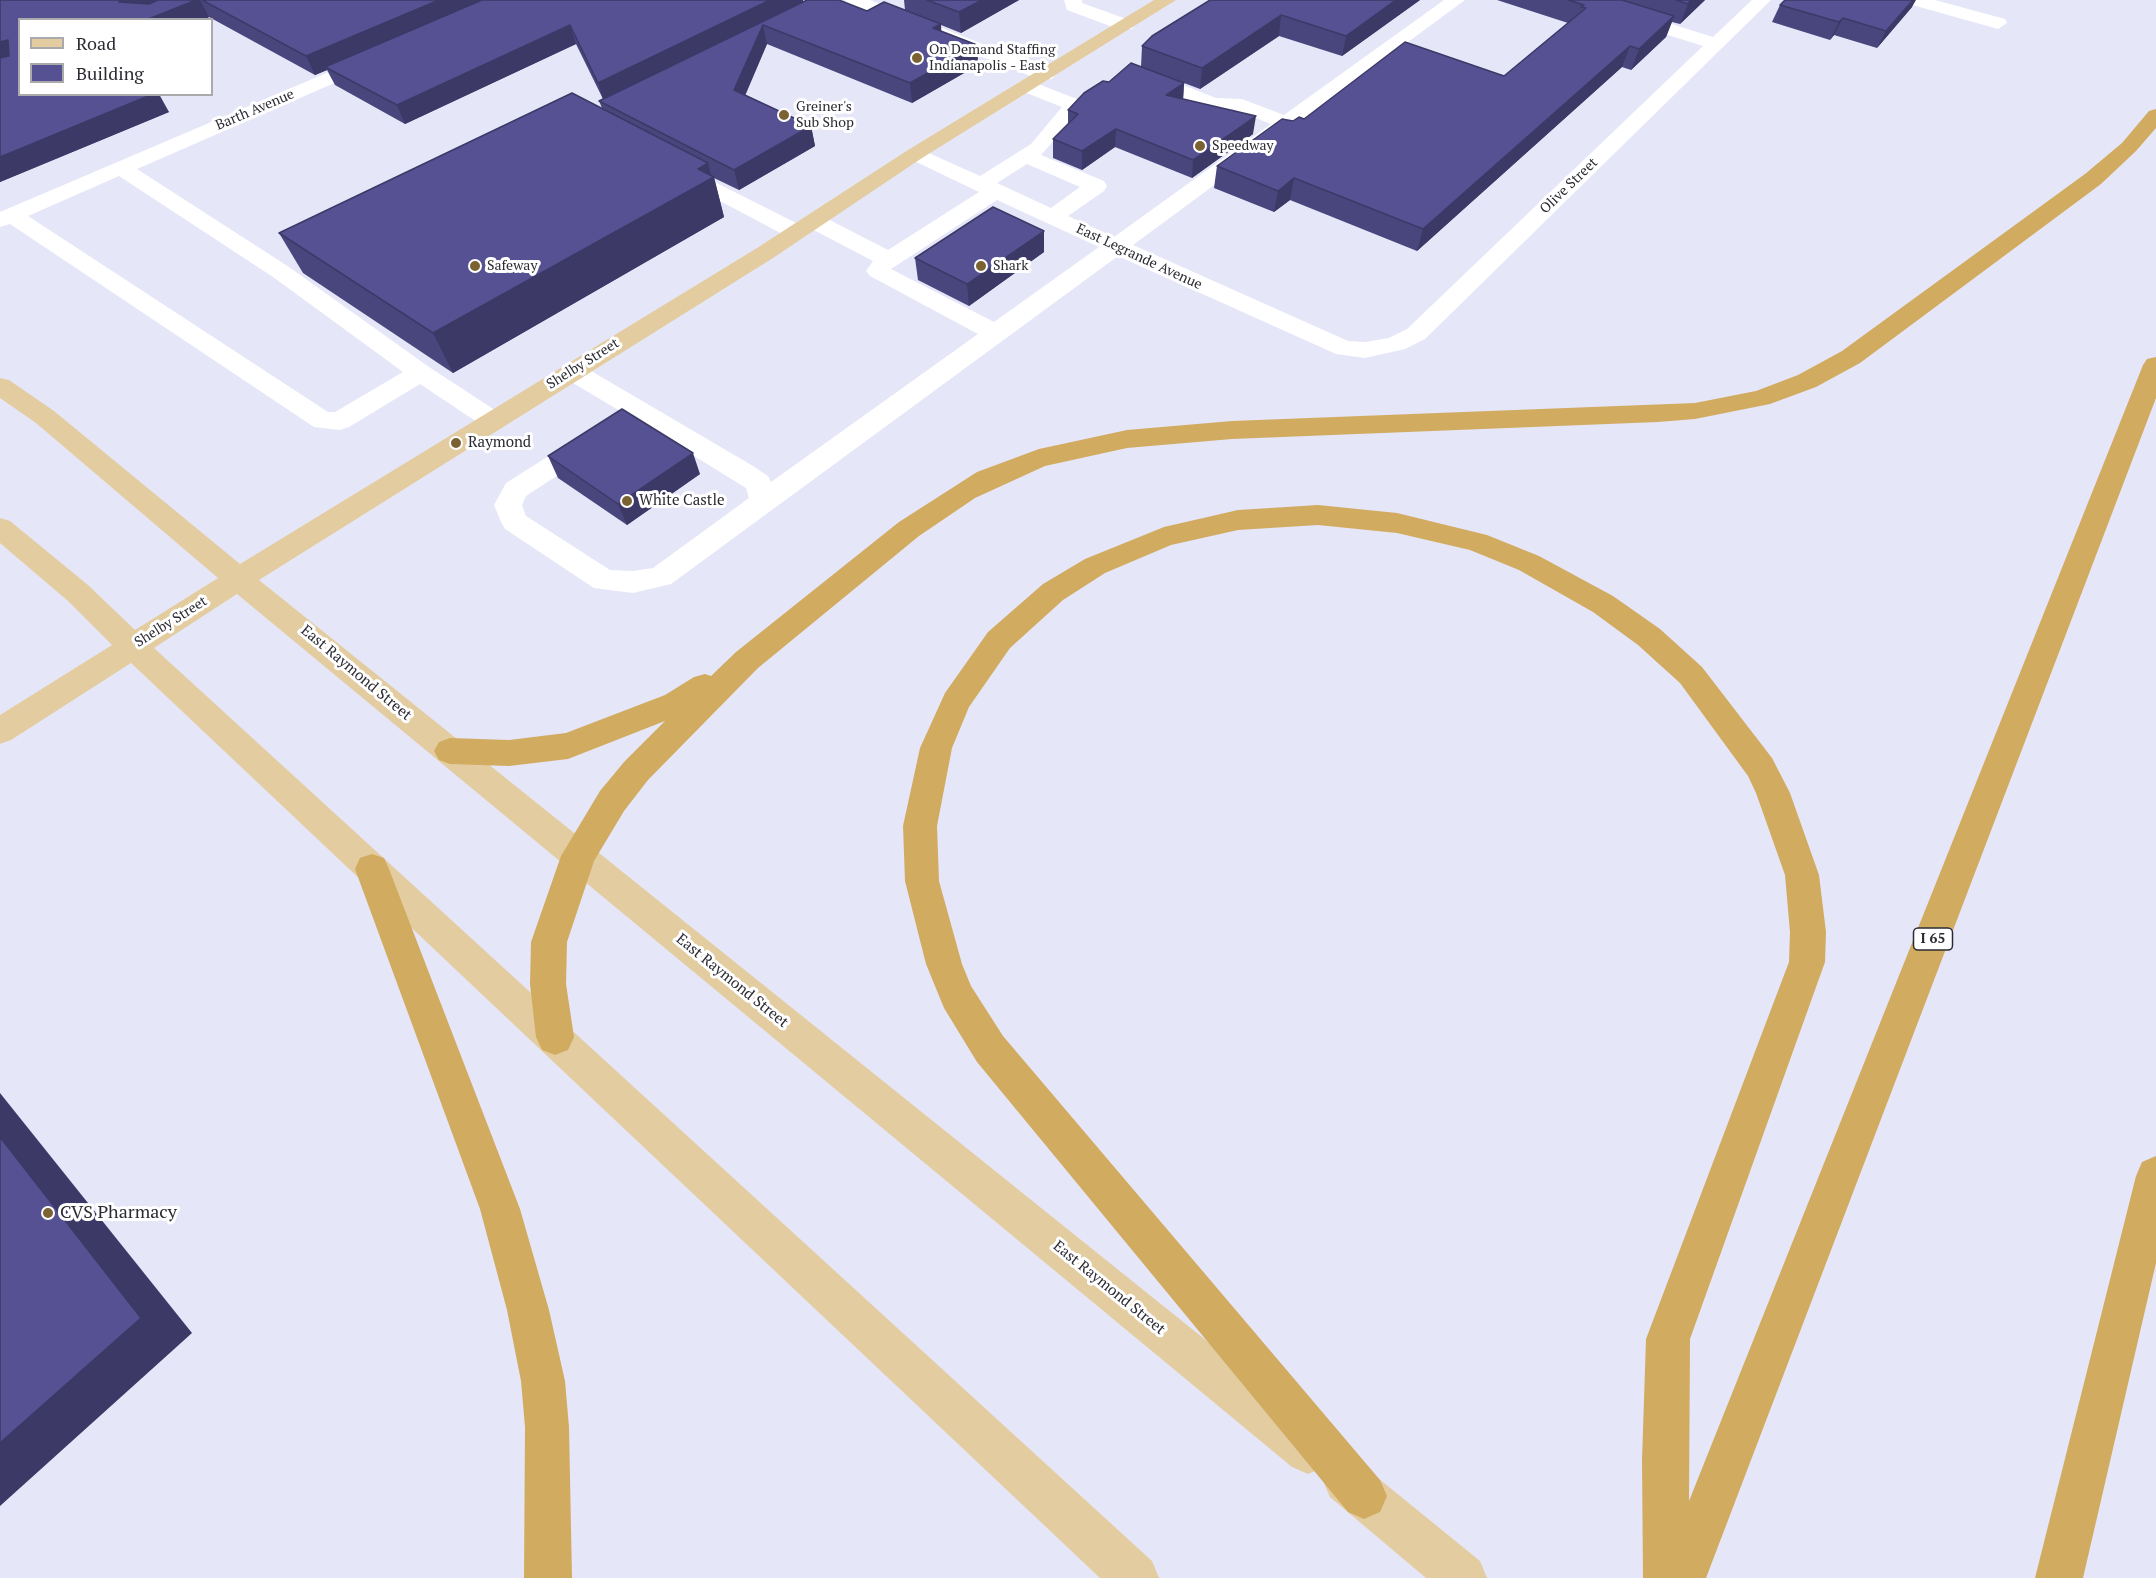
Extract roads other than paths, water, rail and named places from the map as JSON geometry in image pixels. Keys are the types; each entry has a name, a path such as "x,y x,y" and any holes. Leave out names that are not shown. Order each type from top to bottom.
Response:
{"highway":[{"path":"555,1037 548,984 549,942 578,856 612,801 636,771 747,660 909,529 987,479 1066,451 1127,439 1232,430 1695,411 1761,398 1807,381 1851,357 2078,191 2128,147 2156,114"},
{"name":"I 65","path":"1682,1578 2156,365"},
{"path":"1364,1496 990,1049 961,1004 944,964 922,882 920,826 936,748 956,702 999,640 1053,592 1095,566 1164,537 1239,519 1318,515 1397,523 1477,542 1549,573 1603,604 1649,637 1691,675 1760,767 1773,793 1802,874 1808,932 1807,962 1668,1339 1665,1460 1667,1578"},
{"path":"450,751 510,753 568,746 676,704 747,660"},
{"path":"372,869 500,1209 533,1332 543,1381 547,1426 548,1578"},
{"path":"2059,1578 2156,1176"}],"main road":[{"name":"Shelby Street","path":"0,731 240,578 805,226 915,154 1167,0"},
{"name":"East Raymond Street","path":"0,386 45,417 181,532 1463,1578"},
{"path":"0,528 78,593 132,647 1136,1578"}],"street":[{"path":"854,0 1045,75"},
{"path":"1073,0 1073,6 1125,26"},
{"path":"638,411 516,490 508,505 515,522 604,580 633,582 660,577 1456,0"},
{"path":"1576,0 1716,44"},
{"name":"Olive Street","path":"1365,350 1396,344 1416,334 1762,0"},
{"path":"1915,0 1998,23"},
{"name":"Barth Avenue","path":"6,218 391,51"},
{"path":"1128,70 1214,104 1235,103 1286,123"},
{"path":"1026,86 1074,105"},
{"path":"996,333 878,271 880,266 1038,148 1074,105 1092,94"},
{"name":"East Legrande Avenue","path":"915,154 1316,338 1345,348 1365,350"},
{"path":"1025,156 1096,186 1052,217"},
{"path":"661,160 805,226 889,260"},
{"path":"121,168 291,267 420,373 492,420"},
{"path":"6,218 323,421 340,421 420,373"},
{"path":"572,371 758,483 764,501"}],"place":[{"name":"On Demand Staffing Indianapolis - East","path":"917,58"},
{"name":"Greiner's Sub Shop","path":"784,115"},
{"name":"Speedway","path":"1200,146"},
{"name":"Safeway","path":"475,266"},
{"name":"Shark","path":"981,266"},
{"name":"Raymond","path":"456,443"},
{"name":"White Castle","path":"627,501"},
{"name":"CVS Pharmacy","path":"48,1213"}]}
